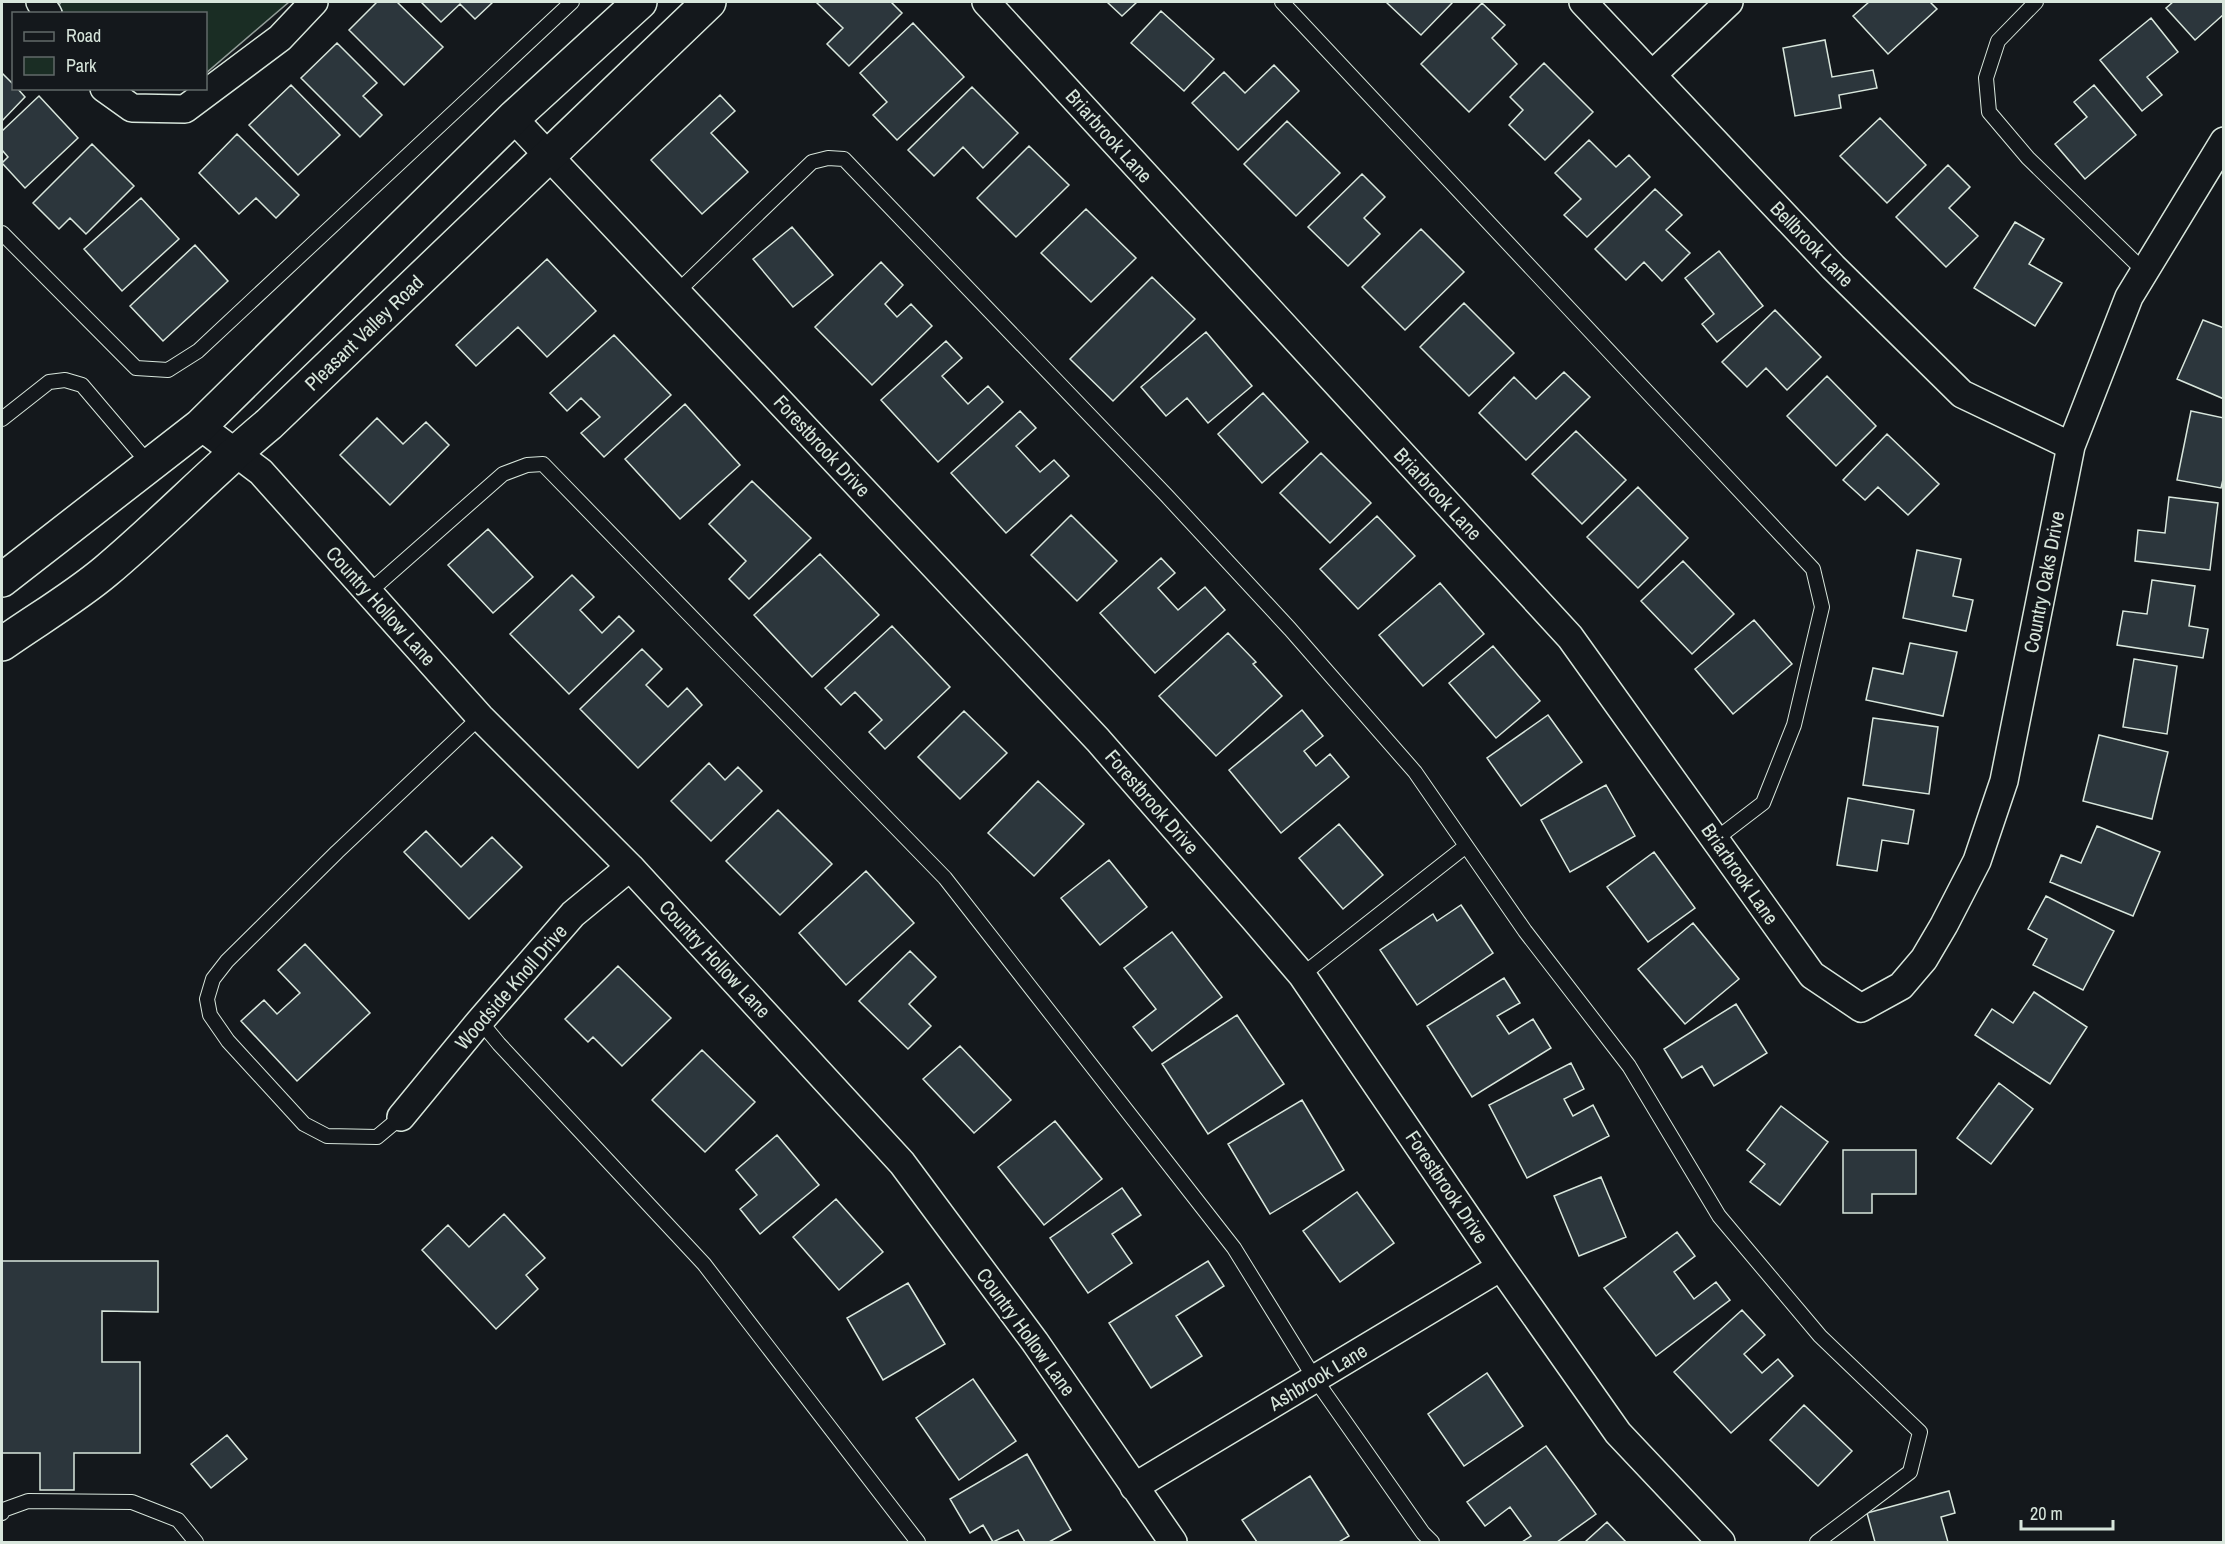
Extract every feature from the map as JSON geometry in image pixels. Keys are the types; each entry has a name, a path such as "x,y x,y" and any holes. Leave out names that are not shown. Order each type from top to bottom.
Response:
{"main road":[{"path":"2,580 200,426 513,118 640,2"},
{"name":"Pleasant Valley Road","path":"2,644 103,573 151,532 269,424 709,2"}],"street":[{"path":"107,90 132,108 185,109 280,38 314,2"},
{"name":"Briarbrook Lane","path":"986,2 1570,637 1812,975 1861,1008"},
{"name":"Bellbrook Lane","path":"1583,2 1833,267 1962,394 2071,446"},
{"path":"1652,75 1729,2"},
{"name":"Forestbrook Drive","path":"513,118 1098,740 1302,975 1618,1433 1721,1542"},
{"name":"Country Oaks Drive","path":"1861,1008 1901,986 1924,959 1977,861 2004,782 2071,446 2129,297 2223,141"},
{"name":"Country Hollow Lane","path":"200,426 261,472 480,717 630,867 902,1163 1035,1342 1173,1542"},
{"name":"Woodside Knoll Drive","path":"401,1117 480,1020 573,914 630,867"},
{"name":"Ashbrook Lane","path":"1134,1487 1502,1267"}],"lane":[{"path":"2,233 136,368 168,370 198,351 572,2"},
{"path":"1282,2 1813,569 1822,607 1794,725 1763,803 1716,839"},
{"path":"2036,2 1998,41 1986,78 1989,112 2028,158 2144,271"},
{"path":"677,292 812,162 828,158 844,159 1158,487 1290,629 1415,772 1525,931 1629,1066 1719,1216 1820,1336 1920,1432 1910,1472 1817,1542"},
{"path":"2,419 49,381 64,380 82,385 150,465"},
{"path":"369,592 504,474 527,465 543,464 945,878 1234,1248 1315,1379 1423,1533 1432,1542"},
{"path":"401,1117 377,1137 327,1136 304,1124 228,1041 210,1015 207,999 213,979 227,961 337,852 480,717"},
{"path":"1302,975 1466,846"},
{"path":"480,1020 499,1044 704,1264 918,1542"},
{"path":"2,1513 3,1510 27,1501 132,1502 178,1520 196,1542"}],"green space":[{"path":"61,2 289,2 207,72 207,12 62,12 59,5"}],"building":[{"path":"377,2 397,2 443,47 404,85 349,30"},
{"path":"421,2 493,2 475,19 460,4 441,22"},
{"path":"816,2 891,2 902,13 849,66 827,44 843,28"},
{"path":"1107,2 1137,2 1122,16"},
{"path":"1386,2 1453,2 1421,35"},
{"path":"1869,2 1930,2 1937,9 1888,54 1853,16"},
{"path":"2173,2 2224,2 2224,14 2195,40 2166,8"},
{"path":"1482,3 1505,25 1492,38 1517,64 1469,112 1421,64"},
{"path":"1161,11 1214,59 1184,91 1131,43"},
{"path":"2151,18 2178,52 2147,77 2162,95 2142,111 2100,60"},
{"path":"913,23 964,77 897,140 873,115 887,102 860,73"},
{"path":"1825,40 1832,77 1873,70 1877,88 1839,95 1841,108 1795,116 1783,48"},
{"path":"337,43 377,83 363,96 382,115 360,137 301,78"},
{"path":"1544,63 1593,112 1545,160 1509,125 1523,110 1510,97"},
{"path":"1274,65 1299,91 1238,150 1192,103 1224,72 1245,93"},
{"path":"2,73 12,83 12,90 19,90 25,97 2,121"},
{"path":"291,85 340,135 298,175 249,125"},
{"path":"2094,85 2136,135 2085,179 2055,144 2087,117 2074,102"},
{"path":"972,87 1018,133 983,168 963,147 934,176 908,150"},
{"path":"720,95 735,111 711,133 748,172 702,214 651,160"},
{"path":"39,96 78,138 25,188 2,163 8,157 2,150 2,131"},
{"path":"1880,118 1926,165 1887,203 1840,156"},
{"path":"1287,121 1340,173 1296,216 1244,164"},
{"path":"237,134 299,195 276,218 256,198 239,214 199,173"},
{"path":"1589,140 1616,167 1629,155 1650,177 1587,237 1564,215 1581,199 1555,173"},
{"path":"92,144 134,186 86,234 70,218 59,229 33,203"},
{"path":"1029,146 1069,185 1016,237 977,198"},
{"path":"1948,165 1970,187 1949,208 1978,236 1946,267 1896,217"},
{"path":"1362,174 1385,197 1364,218 1380,234 1348,266 1308,227"},
{"path":"1655,189 1682,215 1666,230 1690,253 1662,281 1644,262 1626,280 1595,249"},
{"path":"141,198 179,239 122,291 84,249"},
{"path":"1086,209 1136,258 1091,302 1041,253"},
{"path":"2015,222 2044,239 2029,264 2062,283 2035,326 1974,288"},
{"path":"792,227 833,275 793,307 753,259"},
{"path":"1421,229 1464,272 1405,330 1362,287"},
{"path":"195,245 228,281 163,341 130,306"},
{"path":"1719,251 1763,306 1717,342 1702,324 1714,314 1685,278"},
{"path":"547,259 596,311 547,357 518,327 476,366 456,345"},
{"path":"881,262 903,285 885,304 897,317 911,304 932,326 872,385 815,327"},
{"path":"1152,277 1195,319 1113,401 1070,359"},
{"path":"1464,303 1514,353 1469,396 1420,347"},
{"path":"1775,310 1821,357 1787,390 1766,368 1747,387 1722,362"},
{"path":"2203,320 2224,328 2224,399 2177,379"},
{"path":"1206,332 1252,386 1208,423 1187,398 1166,416 1141,387"},
{"path":"614,335 671,395 604,457 581,433 600,417 581,398 567,411 550,393"},
{"path":"946,341 962,358 942,376 968,404 988,386 1003,402 938,462 881,400"},
{"path":"1564,372 1590,397 1526,460 1479,413 1514,377 1536,399"},
{"path":"1827,376 1876,426 1836,466 1787,416"},
{"path":"1263,393 1308,442 1262,483 1218,434"},
{"path":"685,404 740,465 680,519 625,459"},
{"path":"1020,411 1036,428 1016,446 1040,472 1054,460 1069,476 1006,533 951,473"},
{"path":"2191,411 2224,418 2224,475 2221,488 2177,480"},
{"path":"377,418 403,444 426,422 449,445 390,505 340,455"},
{"path":"1576,431 1626,480 1582,524 1532,474"},
{"path":"1887,434 1939,484 1908,515 1878,487 1865,500 1843,480"},
{"path":"1321,453 1371,503 1330,543 1280,493"},
{"path":"752,481 811,538 749,599 729,579 746,561 709,524"},
{"path":"1638,487 1688,538 1638,588 1587,537"},
{"path":"2169,497 2218,503 2210,570 2135,561 2138,530 2165,533"},
{"path":"1071,515 1117,561 1077,601 1031,555"},
{"path":"1377,516 1415,556 1358,609 1320,569"},
{"path":"488,529 533,577 493,613 448,565"},
{"path":"1917,550 1961,559 1953,596 1973,600 1966,631 1903,618"},
{"path":"820,554 879,615 812,677 754,615"},
{"path":"1161,558 1175,573 1158,588 1178,610 1205,587 1225,610 1155,673 1100,613"},
{"path":"1683,561 1734,614 1692,654 1641,601"},
{"path":"572,575 594,597 580,610 602,633 619,616 634,631 569,694 510,634"},
{"path":"2152,580 2195,586 2189,626 2208,629 2203,658 2117,645 2123,611 2147,614"},
{"path":"1440,583 1484,634 1423,686 1379,635"},
{"path":"1754,620 1792,664 1733,714 1695,669"},
{"path":"892,626 950,687 885,749 869,732 882,720 855,692 841,705 825,688"},
{"path":"1228,633 1256,662 1253,664 1282,696 1216,756 1159,696"},
{"path":"1910,643 1957,652 1943,716 1866,700 1873,668 1903,674"},
{"path":"1493,646 1540,701 1496,738 1449,683"},
{"path":"642,649 662,669 646,685 668,707 687,688 702,705 638,768 580,709"},
{"path":"2134,659 2177,666 2167,734 2123,727"},
{"path":"1302,710 1323,736 1304,751 1316,766 1330,754 1349,777 1281,833 1229,770"},
{"path":"964,711 1007,753 960,799 918,757"},
{"path":"1548,715 1582,762 1521,806 1487,758"},
{"path":"1873,718 1938,727 1929,794 1863,785"},
{"path":"2099,735 2168,752 2152,819 2083,801"},
{"path":"709,763 725,780 738,767 762,791 711,841 671,801"},
{"path":"1038,781 1084,824 1034,876 988,833"},
{"path":"1606,785 1635,836 1570,872 1541,820"},
{"path":"1848,798 1914,810 1908,844 1882,840 1877,871 1837,865"},
{"path":"778,810 832,864 780,915 726,861"},
{"path":"1339,824 1383,875 1343,909 1299,858"},
{"path":"2097,826 2160,852 2133,916 2050,882 2061,855 2081,863"},
{"path":"426,831 461,867 492,837 522,867 469,919 404,852"},
{"path":"1654,852 1695,908 1648,942 1607,887"},
{"path":"1109,860 1147,907 1100,945 1061,898"},
{"path":"866,871 914,923 846,985 799,933"},
{"path":"2046,896 2114,931 2083,990 2033,965 2047,939 2028,929"},
{"path":"1461,905 1493,953 1417,1005 1380,950 1433,914 1437,921"},
{"path":"1693,923 1739,979 1685,1024 1638,969"},
{"path":"1172,932 1222,997 1152,1051 1133,1027 1156,1009 1124,968"},
{"path":"305,944 370,1013 297,1081 241,1021 264,1000 277,1014 300,993 278,970"},
{"path":"910,951 936,977 909,1004 931,1026 908,1049 859,1001"},
{"path":"618,966 671,1018 622,1066 593,1037 588,1042 565,1019"},
{"path":"1504,978 1520,1003 1497,1016 1509,1034 1533,1019 1551,1048 1472,1097 1427,1026"},
{"path":"2034,992 2087,1027 2050,1084 1975,1035 1992,1009 2013,1023"},
{"path":"1736,1004 1767,1053 1714,1086 1702,1066 1682,1078 1664,1049"},
{"path":"1237,1015 1284,1084 1208,1134 1162,1064"},
{"path":"960,1046 1011,1100 974,1133 923,1079"},
{"path":"702,1050 755,1102 705,1152 652,1100"},
{"path":"1571,1063 1584,1089 1564,1099 1573,1116 1593,1105 1609,1136 1527,1178 1489,1105"},
{"path":"1999,1083 2033,1109 1991,1164 1957,1138"},
{"path":"1302,1100 1344,1170 1270,1214 1228,1144"},
{"path":"1781,1106 1828,1142 1780,1205 1750,1182 1765,1164 1747,1150"},
{"path":"1055,1121 1102,1179 1044,1225 998,1167"},
{"path":"777,1135 819,1185 760,1234 740,1209 757,1195 736,1170"},
{"path":"1843,1150 1916,1150 1916,1194 1872,1194 1872,1213 1843,1213"},
{"path":"1601,1177 1626,1237 1579,1256 1554,1196"},
{"path":"1122,1188 1141,1215 1112,1234 1132,1263 1088,1293 1050,1238"},
{"path":"1357,1192 1394,1243 1340,1282 1303,1231"},
{"path":"836,1199 883,1252 839,1290 793,1237"},
{"path":"504,1214 545,1258 526,1275 538,1289 496,1329 422,1250 448,1225 469,1247"},
{"path":"1677,1232 1695,1256 1674,1272 1694,1299 1716,1282 1730,1300 1656,1356 1604,1288"},
{"path":"2,1261 158,1261 158,1312 102,1311 102,1362 140,1362 140,1453 74,1453 74,1490 40,1490 40,1453 2,1453"},
{"path":"1208,1261 1224,1286 1176,1316 1202,1356 1151,1388 1109,1323"},
{"path":"908,1283 945,1344 883,1380 847,1318"},
{"path":"1742,1310 1765,1335 1744,1354 1762,1373 1778,1359 1793,1376 1731,1433 1674,1372"},
{"path":"1487,1373 1523,1426 1464,1466 1428,1414"},
{"path":"973,1379 1016,1441 959,1480 916,1418"},
{"path":"1804,1405 1852,1451 1818,1486 1770,1440"},
{"path":"227,1435 247,1459 211,1488 191,1464"},
{"path":"1546,1446 1596,1514 1557,1542 1522,1542 1531,1536 1510,1507 1485,1526 1467,1502"},
{"path":"1027,1454 1071,1530 1049,1542 1025,1542 1018,1530 993,1542 983,1525 970,1533 950,1499"},
{"path":"1310,1476 1349,1536 1339,1542 1257,1542 1242,1520"},
{"path":"1949,1491 1955,1513 1941,1517 1948,1542 1875,1542 1867,1513"},
{"path":"1607,1522 1626,1542 1585,1542"}]}
